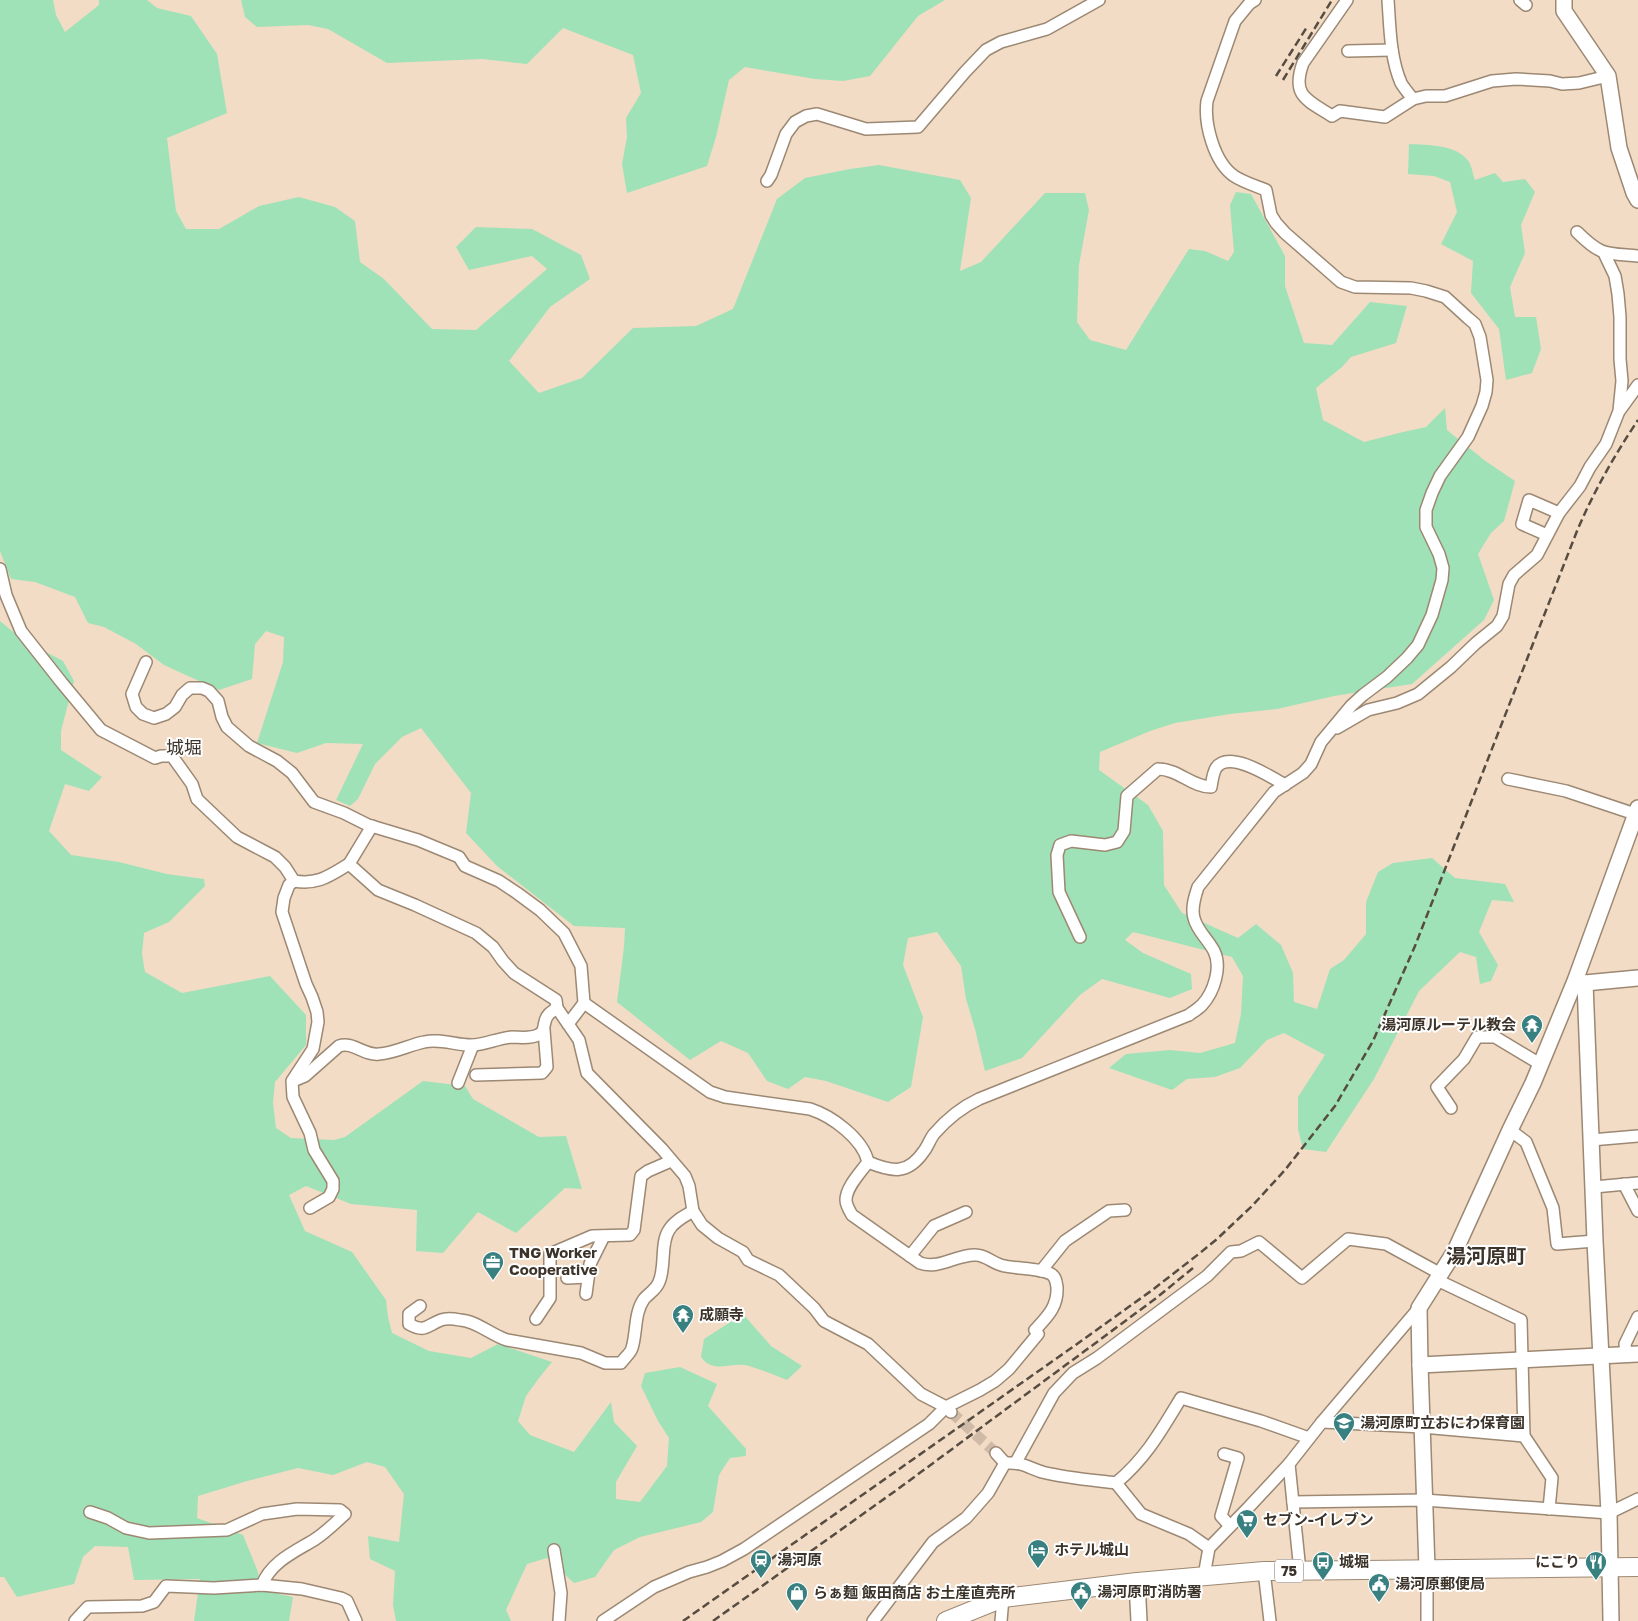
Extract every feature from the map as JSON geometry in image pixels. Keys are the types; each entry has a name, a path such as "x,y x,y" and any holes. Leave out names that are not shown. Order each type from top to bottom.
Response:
{"main road":[{"name":"75","path":"946,1621 1003,1598 1204,1576 1300,1571 1638,1568"}],"street":[{"path":"767,180 771,175 786,134 795,122 806,116 817,114 866,129 918,127 986,50 1001,42 1047,29 1099,0"},
{"path":"868,1162 881,1168 896,1169 905,1169 914,1165 944,1123 966,1105 979,1098 1190,1015 1202,1005 1212,987 1217,971 1217,959 1193,917 1194,902 1198,888 1274,792 1303,773 1311,764 1321,742 1351,706 1407,658 1418,645 1432,615 1442,580 1443,568 1439,554 1426,527 1426,510 1440,476 1468,437 1479,414 1486,392 1487,380 1480,337 1474,324 1445,297 1411,288 1355,286 1341,282 1276,223 1271,215 1266,190 1234,176 1224,166 1213,147 1206,113 1207,101 1235,22 1249,4 1255,0"},
{"path":"1347,0 1303,63 1299,73 1298,85 1302,97 1332,116 1340,111 1385,117 1414,98 1445,96 1492,81 1516,79 1550,81 1562,84 1579,83 1608,76"},
{"path":"1388,0 1392,50 1402,84 1414,98"},
{"path":"1564,0 1564,11 1608,76 1619,148 1638,200"},
{"path":"1348,50 1392,50"},
{"path":"1577,232 1591,246 1604,253 1638,256"},
{"path":"1604,253 1615,276 1618,294 1622,380 1619,411"},
{"path":"1330,731 1368,710 1397,703 1418,694 1497,626 1503,616 1509,584 1514,575 1537,555 1559,513 1580,486 1606,444 1619,411 1638,385"},
{"path":"1547,535 1522,524 1529,500 1559,513"},
{"path":"0,569 6,595 21,631 101,730 155,758 172,756 192,784 197,799 237,837 275,858 285,866 294,881"},
{"path":"146,662 132,694 136,707 143,714 154,718 166,714 175,707 182,695 190,688 202,688 209,691 218,700 222,717 227,727 248,746 277,761 292,773 314,802 372,826 418,840 459,857 465,866 499,881 540,910 564,933 581,966 584,1002 568,1024"},
{"path":"1080,937 1059,892 1057,854 1060,845 1071,841 1105,845 1117,842 1124,831 1127,796 1158,769 1168,769 1203,787 1211,787 1216,768 1220,764 1228,761 1238,762 1254,768 1285,785"},
{"path":"1204,1576 1209,1548 1289,1464 1322,1422 1419,1308 1455,1251 1540,1064 1580,982 1637,813 1566,791 1508,780"},
{"path":"294,881 307,883 327,877 349,864 372,826"},
{"path":"349,864 378,890 476,933 494,947 514,972 556,1000 557,1008 579,1040 587,1073 662,1149 670,1161 685,1176 689,1186 693,1211 702,1225 718,1238 743,1252 748,1260 779,1275 814,1308 824,1321 868,1344 921,1394 949,1410"},
{"path":"294,881 284,898 282,912 314,1004 318,1022 313,1049 292,1081 292,1097 310,1133 314,1150 333,1181 333,1189 329,1197 310,1208"},
{"path":"1580,982 1638,978"},
{"path":"1580,982 1594,1188 1600,1356 1609,1513 1611,1621"},
{"path":"584,1002 710,1092 810,1109 823,1113 837,1122 852,1136 866,1154 868,1162 847,1194 846,1201 852,1215 920,1263 935,1265 964,1256 978,1255 1002,1266 1041,1271 1052,1275 1056,1280 1056,1301 1052,1311 1025,1340"},
{"path":"476,1075 542,1073 547,1067 544,1022 549,1013 557,1008"},
{"path":"292,1081 305,1076 339,1046 344,1044 366,1053 379,1055 425,1042 440,1040 473,1045 512,1037 532,1037 544,1030"},
{"path":"1451,1108 1437,1087 1464,1059 1477,1037 1495,1036 1540,1064"},
{"path":"458,1082 473,1045"},
{"path":"1510,1130 1526,1142 1553,1208 1557,1244 1595,1241"},
{"path":"1591,1140 1638,1136"},
{"path":"536,1319 550,1298 550,1254 592,1236 630,1236 634,1230 641,1176 670,1161"},
{"path":"1594,1188 1638,1183"},
{"path":"1624,1184 1638,1211"},
{"path":"1041,1271 1065,1241 1109,1211 1125,1210"},
{"path":"420,1306 408,1314 409,1324 417,1329 426,1328 442,1319 462,1320 506,1340 581,1353 605,1363 621,1363 632,1349 635,1328 644,1299 653,1292 658,1284 664,1261 664,1242 669,1230 693,1211"},
{"path":"910,1256 934,1226 966,1212"},
{"path":"586,1294 590,1264 604,1236"},
{"path":"873,1621 933,1542 966,1518 988,1493 1054,1393 1073,1373 1097,1358 1207,1276 1231,1252 1242,1251 1258,1242 1302,1278 1348,1239 1386,1244 1439,1276 1521,1320 1524,1436 1552,1478 1550,1509"},
{"path":"567,1278 588,1278"},
{"path":"1419,1308 1427,1621"},
{"path":"1632,1354 1625,1344 1638,1317"},
{"path":"604,1621 654,1588 689,1572 707,1568 744,1549 995,1381 1009,1369 1038,1334 1034,1330"},
{"path":"1420,1365 1632,1354"},
{"path":"996,1453 1010,1462 1042,1472 1078,1479 1116,1483 1132,1470 1150,1449 1181,1398 1261,1421 1309,1438"},
{"path":"1322,1422 1422,1427 1524,1436"},
{"path":"1224,1454 1238,1458 1221,1516 1230,1526"},
{"path":"1289,1464 1300,1571"},
{"path":"1116,1483 1141,1514 1189,1534 1209,1548"},
{"path":"1293,1502 1424,1500 1609,1513 1638,1499"},
{"path":"90,1512 108,1518 126,1528 149,1533 227,1530 262,1514 297,1509 340,1510 345,1514 316,1539 279,1561 265,1577 262,1585"},
{"path":"554,1550 561,1593 559,1621"},
{"path":"1264,1572 1270,1621"},
{"path":"1138,1582 1139,1621"},
{"path":"75,1621 88,1607 142,1606 154,1602 166,1586 214,1588 262,1585 302,1589 341,1598 347,1601 356,1621"},
{"path":"1001,1621 1003,1598"}],"green space":[{"path":"0,0 53,0 56,15 65,32 99,5 99,0 147,0 157,8 191,16 217,54 227,113 167,138 176,211 186,229 219,229 259,206 299,197 335,207 355,221 360,262 384,279 432,329 476,330 547,269 532,256 469,270 456,247 476,227 532,229 581,255 590,279 550,307 509,361 539,393 582,378 633,328 696,326 733,309 777,199 805,178 879,165 960,180 971,198 960,271 981,262 1045,193 1085,193 1089,210 1079,265 1077,322 1090,340 1126,350 1189,249 1205,251 1228,261 1234,252 1230,205 1236,192 1251,194 1285,256 1285,286 1304,343 1332,345 1370,302 1407,306 1396,343 1351,357 1342,367 1316,388 1323,420 1364,442 1426,427 1445,408 1447,430 1484,460 1515,481 1504,521 1491,533 1478,554 1494,600 1484,620 1412,684 1334,696 1277,709 1175,723 1150,731 1100,752 1099,770 1148,805 1163,831 1164,885 1182,913 1238,938 1256,924 1281,945 1293,973 1294,1002 1317,1009 1330,969 1344,960 1366,934 1366,902 1378,872 1393,863 1432,858 1455,878 1505,884 1514,902 1492,900 1479,932 1498,965 1491,981 1480,984 1476,957 1460,952 1419,991 1374,1079 1326,1152 1303,1149 1298,1129 1298,1097 1325,1055 1284,1033 1267,1040 1240,1068 1215,1077 1187,1079 1172,1090 1109,1068 1126,1054 1170,1050 1200,1053 1235,1043 1241,1014 1243,976 1232,957 1133,932 1125,940 1143,953 1191,974 1192,989 1170,998 1102,979 1080,995 1022,1058 985,1071 966,999 961,966 937,932 908,938 903,965 923,1017 911,1087 888,1102 826,1081 805,1077 788,1089 767,1081 748,1053 721,1041 690,1060 617,1002 625,928 574,926 497,866 466,833 471,793 421,728 402,737 375,764 358,799 350,806 336,800 363,744 326,743 297,753 257,743 283,662 284,637 266,631 255,644 252,679 219,690 164,665 136,644 104,627 88,623 75,597 35,582 11,579 0,551"},
{"path":"241,0 945,0 918,16 870,76 843,81 815,79 745,67 729,80 716,137 707,166 627,193 622,164 627,137 626,118 641,93 633,55 563,28 527,64 482,59 387,63 328,29 308,25 257,27 245,17"},
{"path":"1409,144 1433,145 1457,152 1469,162 1475,180 1495,173 1503,182 1525,179 1535,192 1521,225 1525,253 1510,287 1515,317 1536,317 1541,349 1532,373 1506,380 1499,329 1471,293 1473,261 1441,244 1457,212 1450,182 1434,176 1408,174"},
{"path":"0,621 23,640 63,661 74,681 61,731 61,750 102,777 89,791 65,784 49,831 71,855 119,862 167,874 204,879 205,886 169,922 144,933 142,954 145,972 182,993 270,976 306,1015 306,1045 275,1082 273,1103 276,1128 291,1138 334,1140 345,1137 423,1081 465,1086 473,1099 539,1137 566,1136 582,1189 565,1188 516,1233 478,1212 443,1253 416,1251 417,1210 351,1204 306,1186 289,1195 305,1231 352,1252 386,1300 392,1333 429,1351 471,1358 498,1344 552,1362 526,1396 518,1421 530,1435 574,1452 611,1402 614,1422 637,1446 616,1482 616,1499 640,1502 667,1466 669,1438 658,1421 641,1386 645,1373 680,1367 717,1384 708,1406 746,1449 746,1456 730,1458 719,1475 713,1512 701,1522 640,1537 614,1550 595,1577 574,1583 547,1558 527,1564 506,1610 511,1621 396,1621 393,1605 395,1571 370,1559 368,1536 399,1542 404,1494 385,1467 367,1462 333,1475 298,1468 198,1496 197,1518 243,1535 258,1572 260,1590 293,1597 289,1621 194,1621 200,1579 134,1580 128,1547 95,1546 83,1557 74,1584 17,1597 4,1577 0,1577"},
{"path":"743,1314 771,1346 802,1366 787,1380 749,1366 712,1365 701,1357 704,1339"}],"tunnel":[{"path":"951,1412 996,1453"}],"railway":[{"path":"1283,80 1332,0"},
{"path":"1276,76 1307,27"},
{"path":"683,1621 1151,1291 1217,1239 1252,1206 1285,1170 1335,1106 1373,1041 1415,946 1577,531 1605,474 1638,420"},
{"path":"713,1621 898,1489 1155,1299 1193,1268"}],"place":[{"name":"湯河原ルーテル教会","path":"1532,1044"},
{"name":"TNG Worker Cooperative","path":"493,1281"},
{"name":"成願寺","path":"683,1334"},
{"name":"湯河原町立おにわ保育園","path":"1344,1442"},
{"name":"セブン-イレブン","path":"1247,1539"},
{"name":"ホテル城山","path":"1038,1569"},
{"name":"湯河原","path":"761,1579"},
{"name":"城堀","path":"1323,1581"},
{"name":"にこり","path":"1596,1581"},
{"name":"湯河原郵便局","path":"1379,1603"},
{"name":"湯河原町消防署","path":"1081,1611"},
{"name":"らぁ麺 飯田商店 お土産直売所","path":"797,1612"}],"district":[{"name":"城堀","path":"184,748"},
{"name":"湯河原町","path":"1486,1256"}]}
